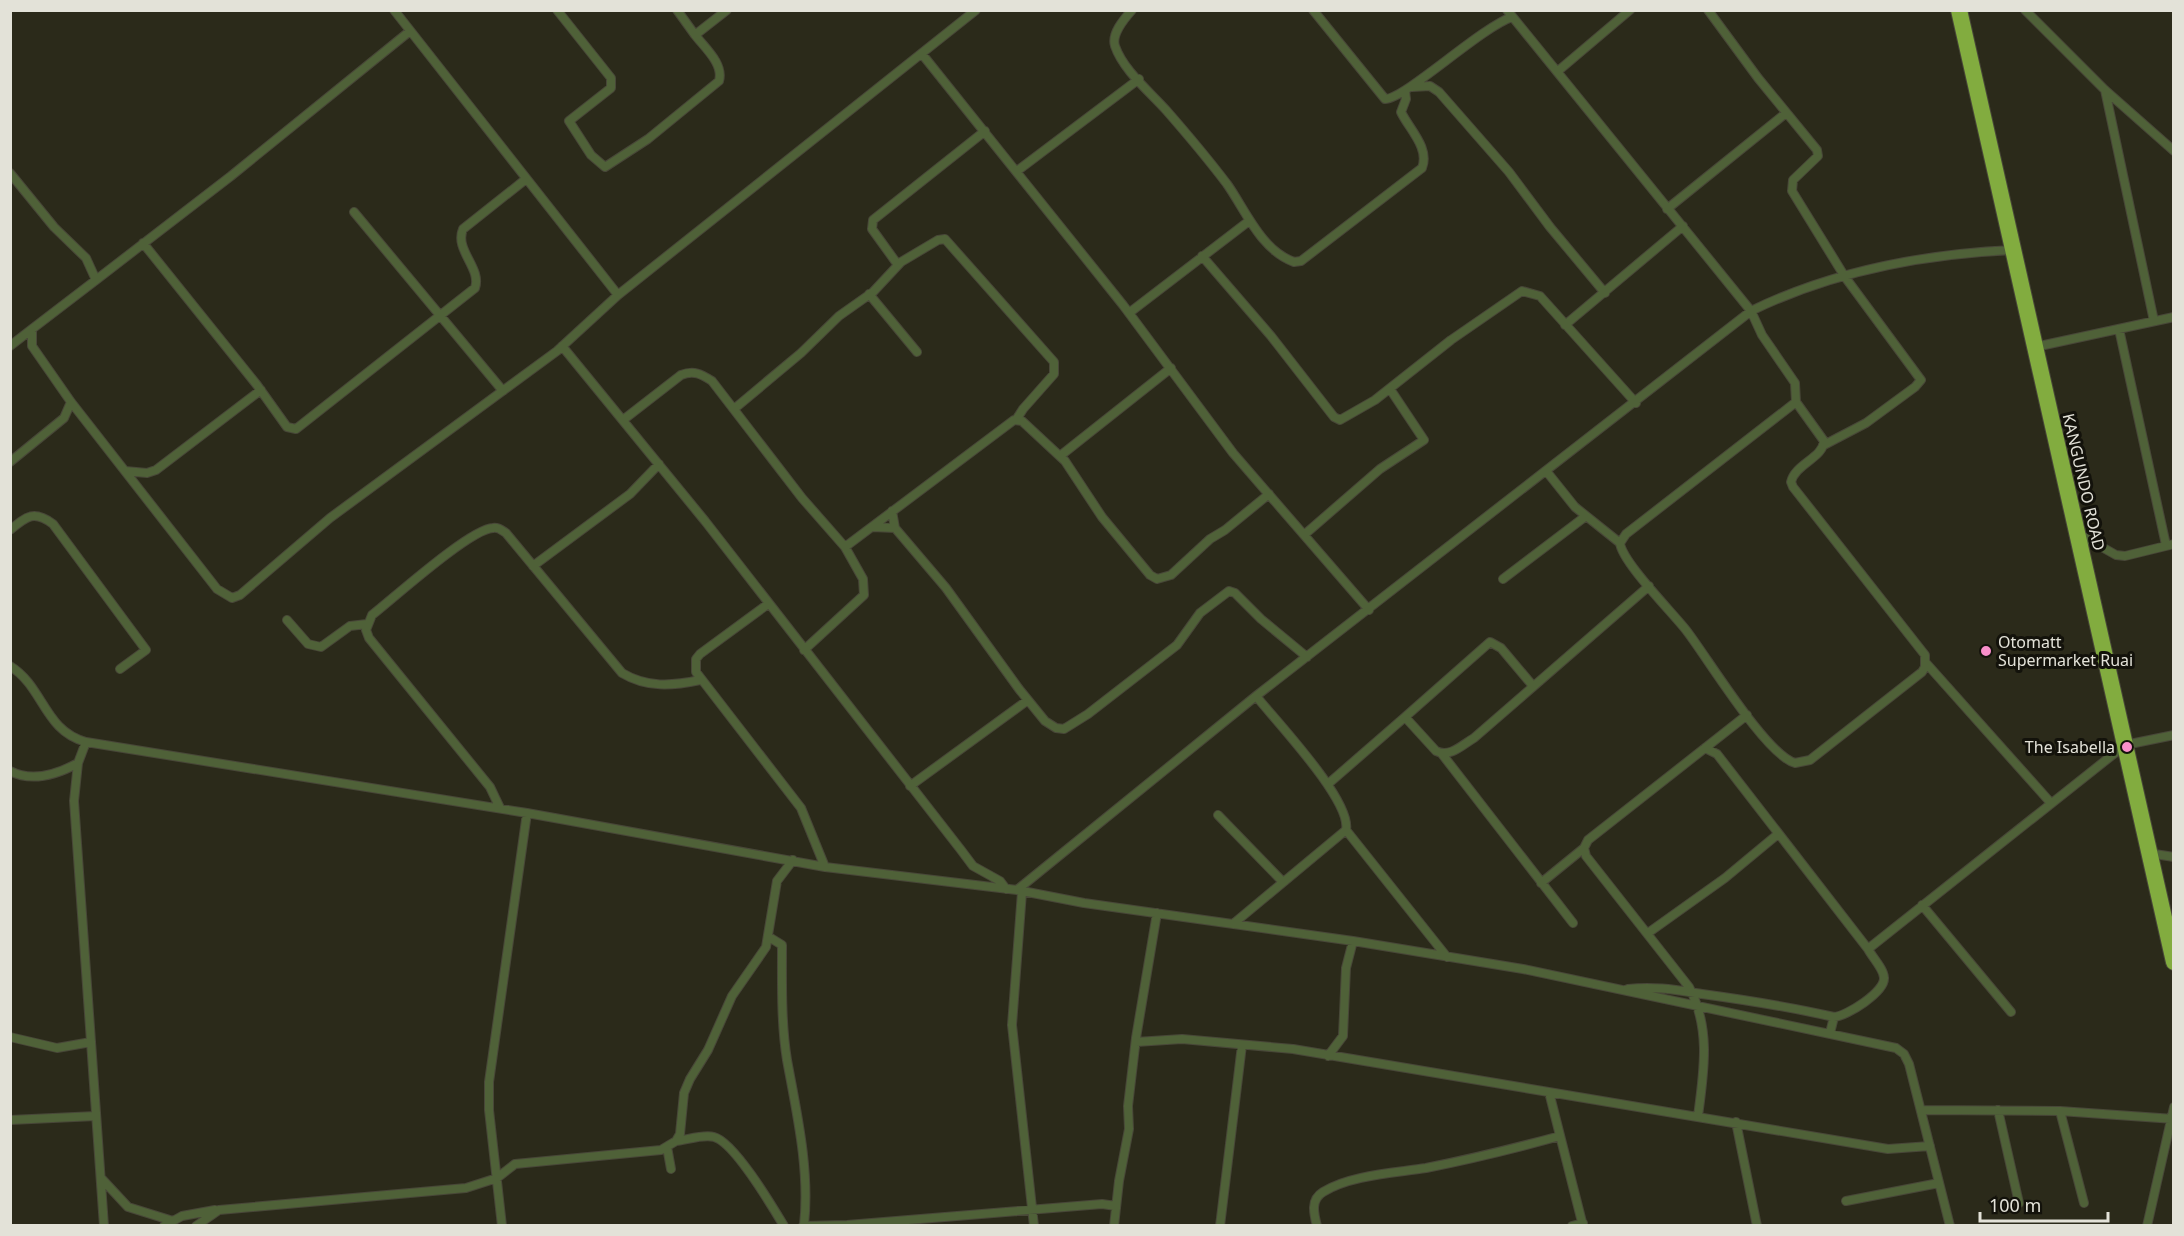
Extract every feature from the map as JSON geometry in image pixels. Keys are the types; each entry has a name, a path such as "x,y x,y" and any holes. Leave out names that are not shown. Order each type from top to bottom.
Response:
{"highway":[{"name":"KANGUNDO ROAD","path":"1959,10 2125,745 2147,853 2174,962"}],"street":[{"path":"394,10 618,295"},
{"path":"557,10 611,78 610,88 569,121 601,166 610,165 648,139 719,81 721,73 718,65 677,10"},
{"path":"695,35 727,10"},
{"path":"32,329 32,346 71,402 217,589 232,598 240,595 330,518 562,346 618,295 976,10"},
{"path":"1131,10 1114,40 1115,47 1138,78 1200,148 1249,220 1288,260 1301,261 1422,168 1425,155 1401,112 1408,89"},
{"path":"1313,10 1385,99 1394,98 1408,89 1492,25 1510,14 1751,311 1762,335 1797,387 1796,402 1822,436 1824,446"},
{"path":"1558,72 1630,10"},
{"path":"1708,10 1786,113 1812,142 1818,156 1793,180 1792,191 1845,277 1921,380 1915,387 1866,423 1824,446 1795,472 1791,482 1793,487 1920,646 1926,663 2050,802"},
{"path":"2025,10 2105,90 2174,151"},
{"path":"10,346 231,176 410,30"},
{"path":"922,54 1129,313 1220,436 1369,610"},
{"path":"1017,171 1138,78"},
{"path":"1408,89 1430,86 1438,92 1509,172 1550,227 1605,293"},
{"path":"2105,90 2154,321"},
{"path":"1666,209 1786,113"},
{"path":"898,266 872,229 873,220 985,131"},
{"path":"10,173 54,227 86,258 96,280"},
{"path":"143,243 261,390 287,427 296,429 441,317 477,284 463,247 461,234 464,229 526,179"},
{"path":"354,212 503,391"},
{"path":"1129,313 1249,220"},
{"path":"1565,325 1683,226"},
{"path":"734,409 801,353 839,316 869,294 910,255 945,238 1054,362 1054,374 1016,420"},
{"path":"1034,1226 1012,1025 1020,891 1256,696 1636,403 1751,311 1800,290 1845,277 1928,258 2013,250"},
{"path":"1202,256 1270,336 1334,417 1341,420 1348,418 1390,389 1451,340 1522,291 1540,296 1636,403"},
{"path":"869,294 917,352"},
{"path":"2035,347 2174,317"},
{"path":"2077,533 2116,555 2125,556 2170,545 2119,329"},
{"path":"562,346 659,464 973,866 1000,880 1006,889"},
{"path":"1060,456 1171,368"},
{"path":"623,420 681,375 690,372 701,374 712,381 845,548 863,579 864,595 804,650"},
{"path":"1304,536 1380,469 1424,440 1390,389"},
{"path":"125,471 147,473 156,470 261,390"},
{"path":"10,462 64,418 71,402"},
{"path":"1620,543 1626,534 1796,402"},
{"path":"64,418 84,418"},
{"path":"845,548 1006,423 1016,420 1022,421 1060,456 1102,517 1150,575 1157,579 1171,575 1210,539 1225,530 1269,494"},
{"path":"533,566 630,494 659,464"},
{"path":"1546,472 1575,507 1620,543 1627,558 1686,631 1747,715 1788,761 1810,760 1922,672 1926,663"},
{"path":"892,511 895,528 946,588 1028,700 1045,721 1056,728 1064,729 1088,714 1177,645 1200,613 1229,591 1307,657"},
{"path":"10,530 30,516 42,516 53,524 146,650 120,669"},
{"path":"1503,579 1586,516"},
{"path":"872,527 895,528"},
{"path":"500,808 490,787 369,638 367,624 372,615 467,540 491,528 498,528 506,534 622,673 638,682 657,685 700,680"},
{"path":"1442,754 1450,753 1474,738 1649,586"},
{"path":"768,604 700,654 695,665 700,680 801,808 825,867"},
{"path":"287,620 308,644 321,647 350,626 367,624"},
{"path":"1328,784 1490,642 1501,648 1533,686"},
{"path":"10,666 26,680 62,732 86,742 500,808 825,867 1006,889 1353,941 1622,990 1896,1048 1904,1054 1921,1110 1950,1226"},
{"path":"1256,696 1328,784 1346,816 1346,830 1447,957"},
{"path":"910,786 1028,700"},
{"path":"1541,882 1584,848 1588,840 1747,715"},
{"path":"1405,717 1436,751 1442,754 1574,923"},
{"path":"1868,950 2050,802 2125,745 2174,735"},
{"path":"1717,739 1717,754"},
{"path":"86,742 78,763 74,801 104,1226"},
{"path":"1622,990 1652,986 1767,1003 1834,1017 1848,1014 1883,983 1884,974 1868,950 1717,754 1705,748"},
{"path":"10,771 24,776 48,776 78,763"},
{"path":"502,1226 489,1110 489,1082 527,813"},
{"path":"1218,815 1282,881"},
{"path":"1233,924 1346,830"},
{"path":"1648,933 1725,878 1778,834"},
{"path":"1584,848 1586,856 1648,933 1699,1006 1705,1044 1698,1116"},
{"path":"2147,853 2174,857"},
{"path":"676,1142 680,1134 684,1093 708,1050 732,996 761,954 769,937 777,881 793,860"},
{"path":"1922,905 2011,1012"},
{"path":"1114,1226 1129,1129 1128,1106 1136,1042 1157,913"},
{"path":"769,937 782,945 787,1058 800,1120 806,1202 803,1226 1033,1212 1102,1204 1116,1206"},
{"path":"1328,1056 1342,1036 1346,968 1353,941"},
{"path":"1830,1033 1834,1017"},
{"path":"10,1037 57,1048 91,1042"},
{"path":"1136,1042 1182,1039 1328,1056 1888,1149 1930,1146"},
{"path":"1220,1226 1242,1045"},
{"path":"1549,1092 1583,1224 1572,1226"},
{"path":"2147,1226 2174,1107"},
{"path":"1921,1110 2060,1111 2172,1119"},
{"path":"1998,1110 2019,1203"},
{"path":"2060,1111 2084,1203"},
{"path":"10,1120 96,1116"},
{"path":"1736,1122 1757,1226"},
{"path":"100,1177 128,1207 169,1223 200,1211 466,1188 497,1178 515,1164 522,1162 661,1150 676,1142 711,1135 720,1139 749,1172 784,1226"},
{"path":"1317,1226 1313,1212 1316,1199 1322,1193 1332,1189 1371,1176 1487,1155 1560,1136"},
{"path":"667,1147 671,1169"},
{"path":"1846,1201 1939,1183"},
{"path":"196,1226 219,1210"}],"place":[{"name":"Otomatt Supermarket Ruai","path":"1986,651"},
{"name":"The Isabella","path":"2127,747"}]}
